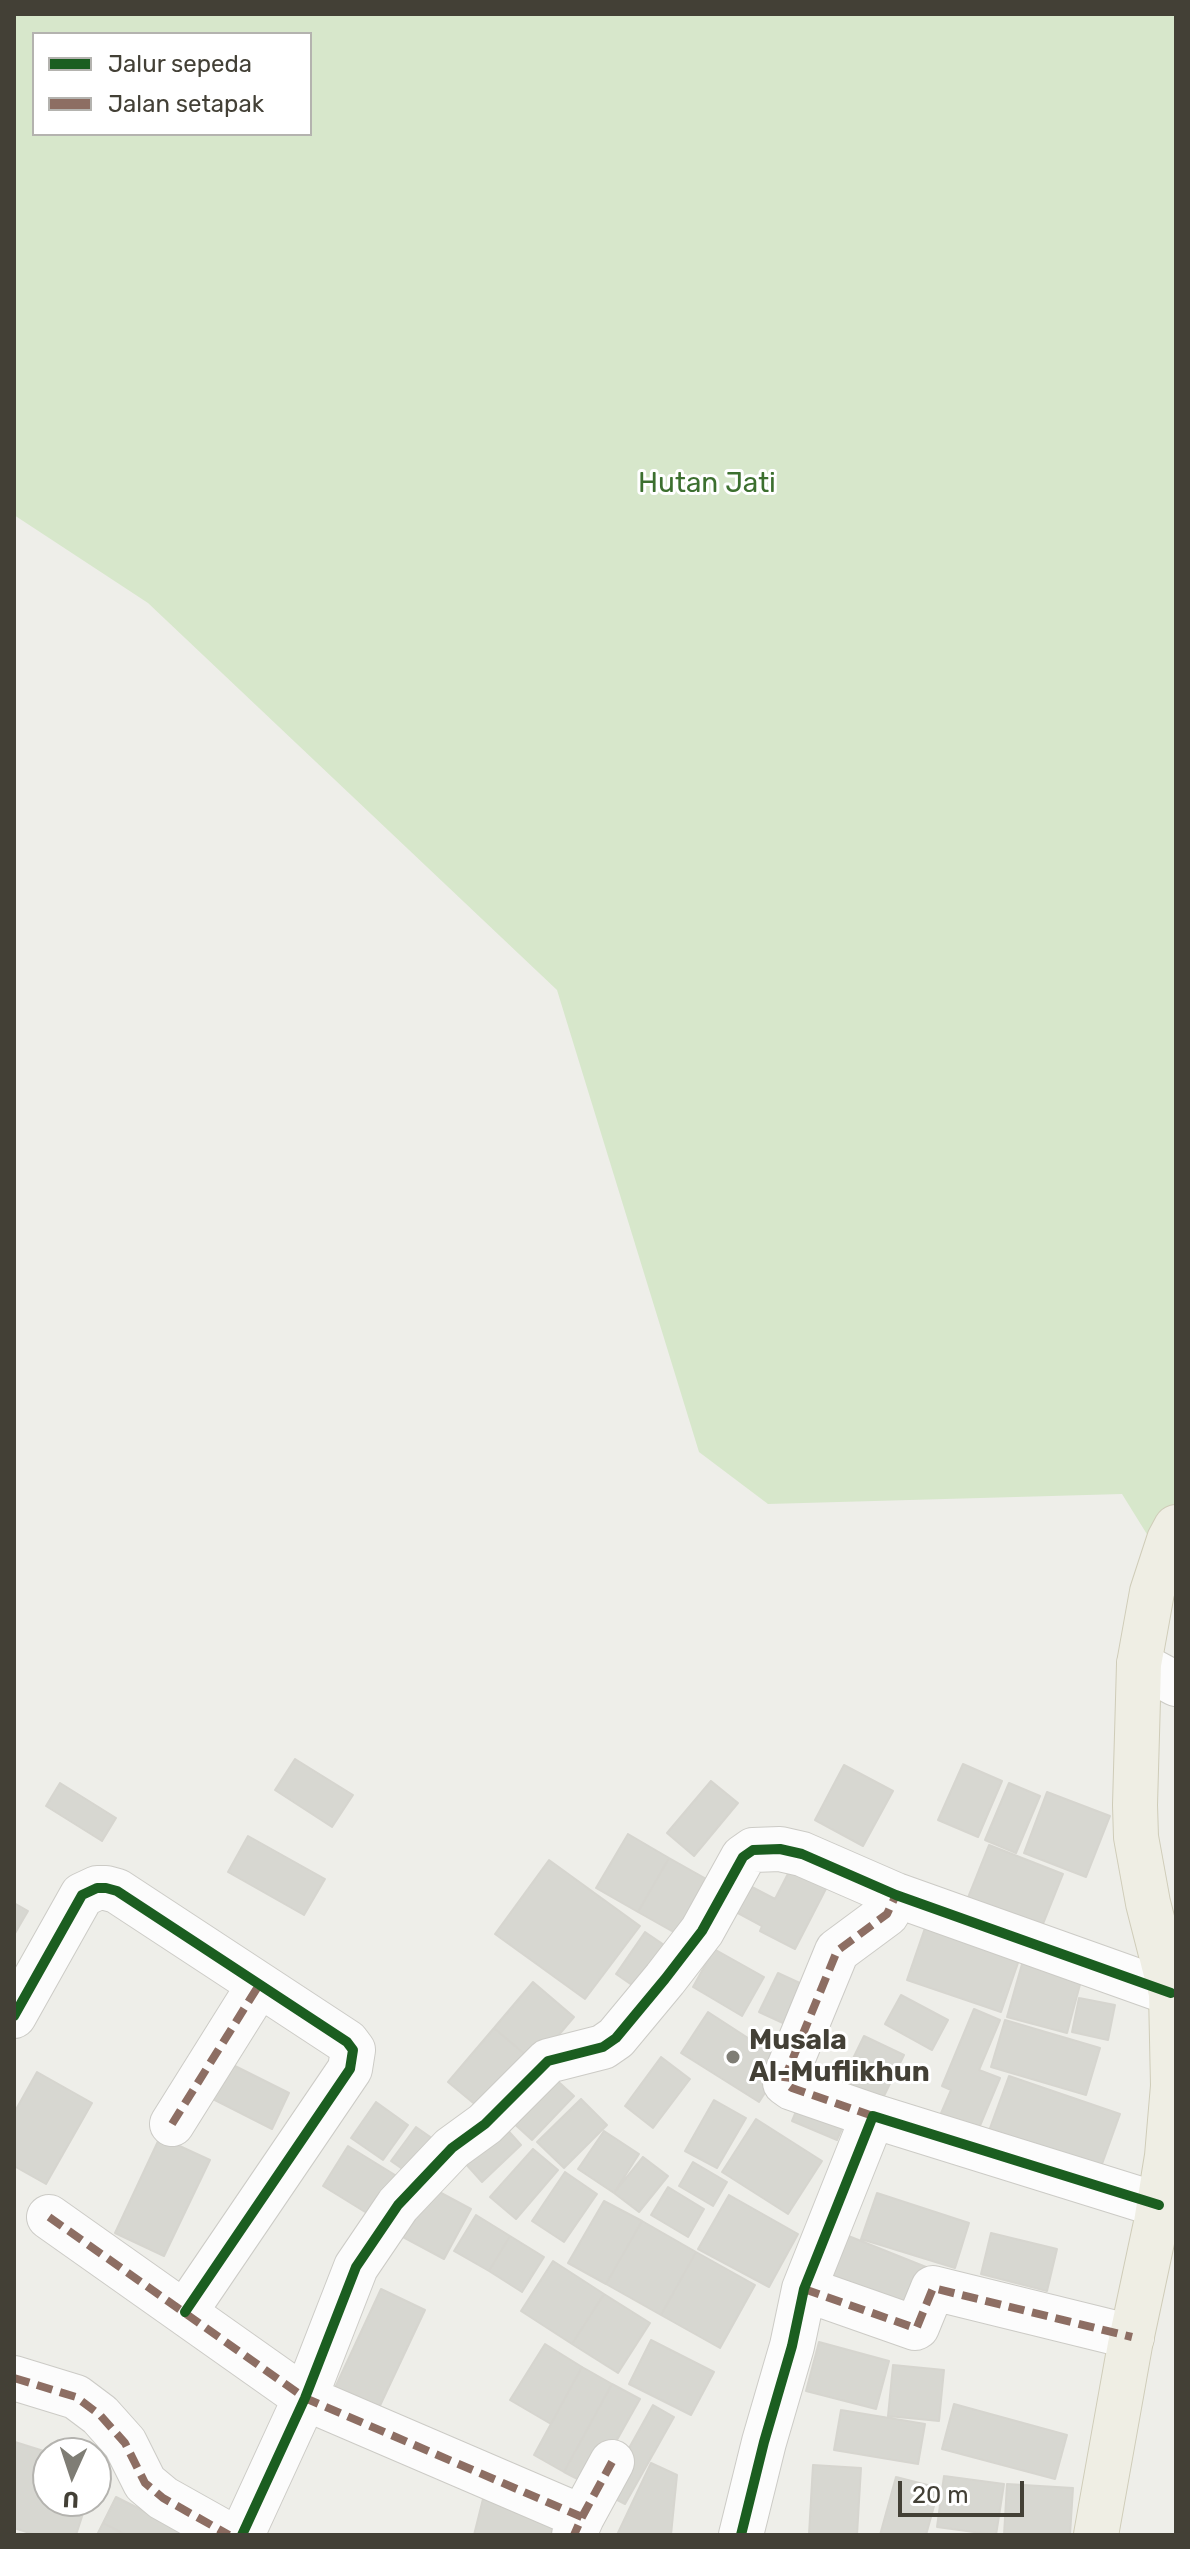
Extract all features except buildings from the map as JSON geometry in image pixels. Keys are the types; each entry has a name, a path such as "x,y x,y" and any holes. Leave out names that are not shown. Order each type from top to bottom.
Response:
{"main road":[{"path":"1096,2535 1159,2205 1173,2086 1171,1993 1148,1903 1136,1837 1135,1805 1158,1674 1152,1592 1176,1527"}],"street":[{"path":"242,2535 305,2398 356,2267 398,2205 441,2158 485,2124 548,2061 603,2047 616,2038 702,1931 743,1857 753,1850 780,1849 802,1854 896,1895 1171,1993"},
{"path":"14,2016 82,1895 97,1888 117,1891 347,2042 353,2050 350,2069 185,2312"},
{"path":"896,1895 887,1914 837,1951 785,2083 873,2116 1159,2205"},
{"path":"172,2124 259,1985"},
{"path":"741,2535 792,2346 804,2289 873,2116"},
{"path":"49,2217 305,2398 578,2526 612,2462"},
{"path":"804,2289 915,2328 933,2288 1132,2337"},
{"path":"14,2378 76,2397 100,2415 125,2443 145,2483 163,2498 229,2535"}],"green space":[{"name":"Hutan Jati","path":"14,14 1176,14 1176,1581 1122,1494 768,1504 699,1452 557,990 148,603 14,515"}],"marked path":[{"path":"873,2116 785,2083 837,1951 887,1914 896,1895"},
{"path":"172,2124 259,1985"},
{"path":"49,2217 305,2398 582,2517 574,2535"},
{"path":"804,2289 915,2328 933,2288 1132,2337"},
{"path":"14,2378 76,2397 100,2415 125,2443 145,2483 163,2498 229,2535"},
{"path":"582,2517 612,2462"}],"cycle path":[{"path":"242,2535 305,2398 356,2267 398,2205 452,2148 485,2124 548,2061 603,2047 616,2038 702,1931 743,1857 753,1850 780,1849 802,1854 896,1895 1171,1993"},
{"path":"14,2016 82,1895 97,1888 106,1888 117,1891 347,2042 353,2050 350,2069 185,2312"},
{"path":"741,2535 792,2346 804,2289 873,2116 1159,2205"}],"place":[{"name":"Musala Al-Muflikhun","path":"733,2057"}]}
